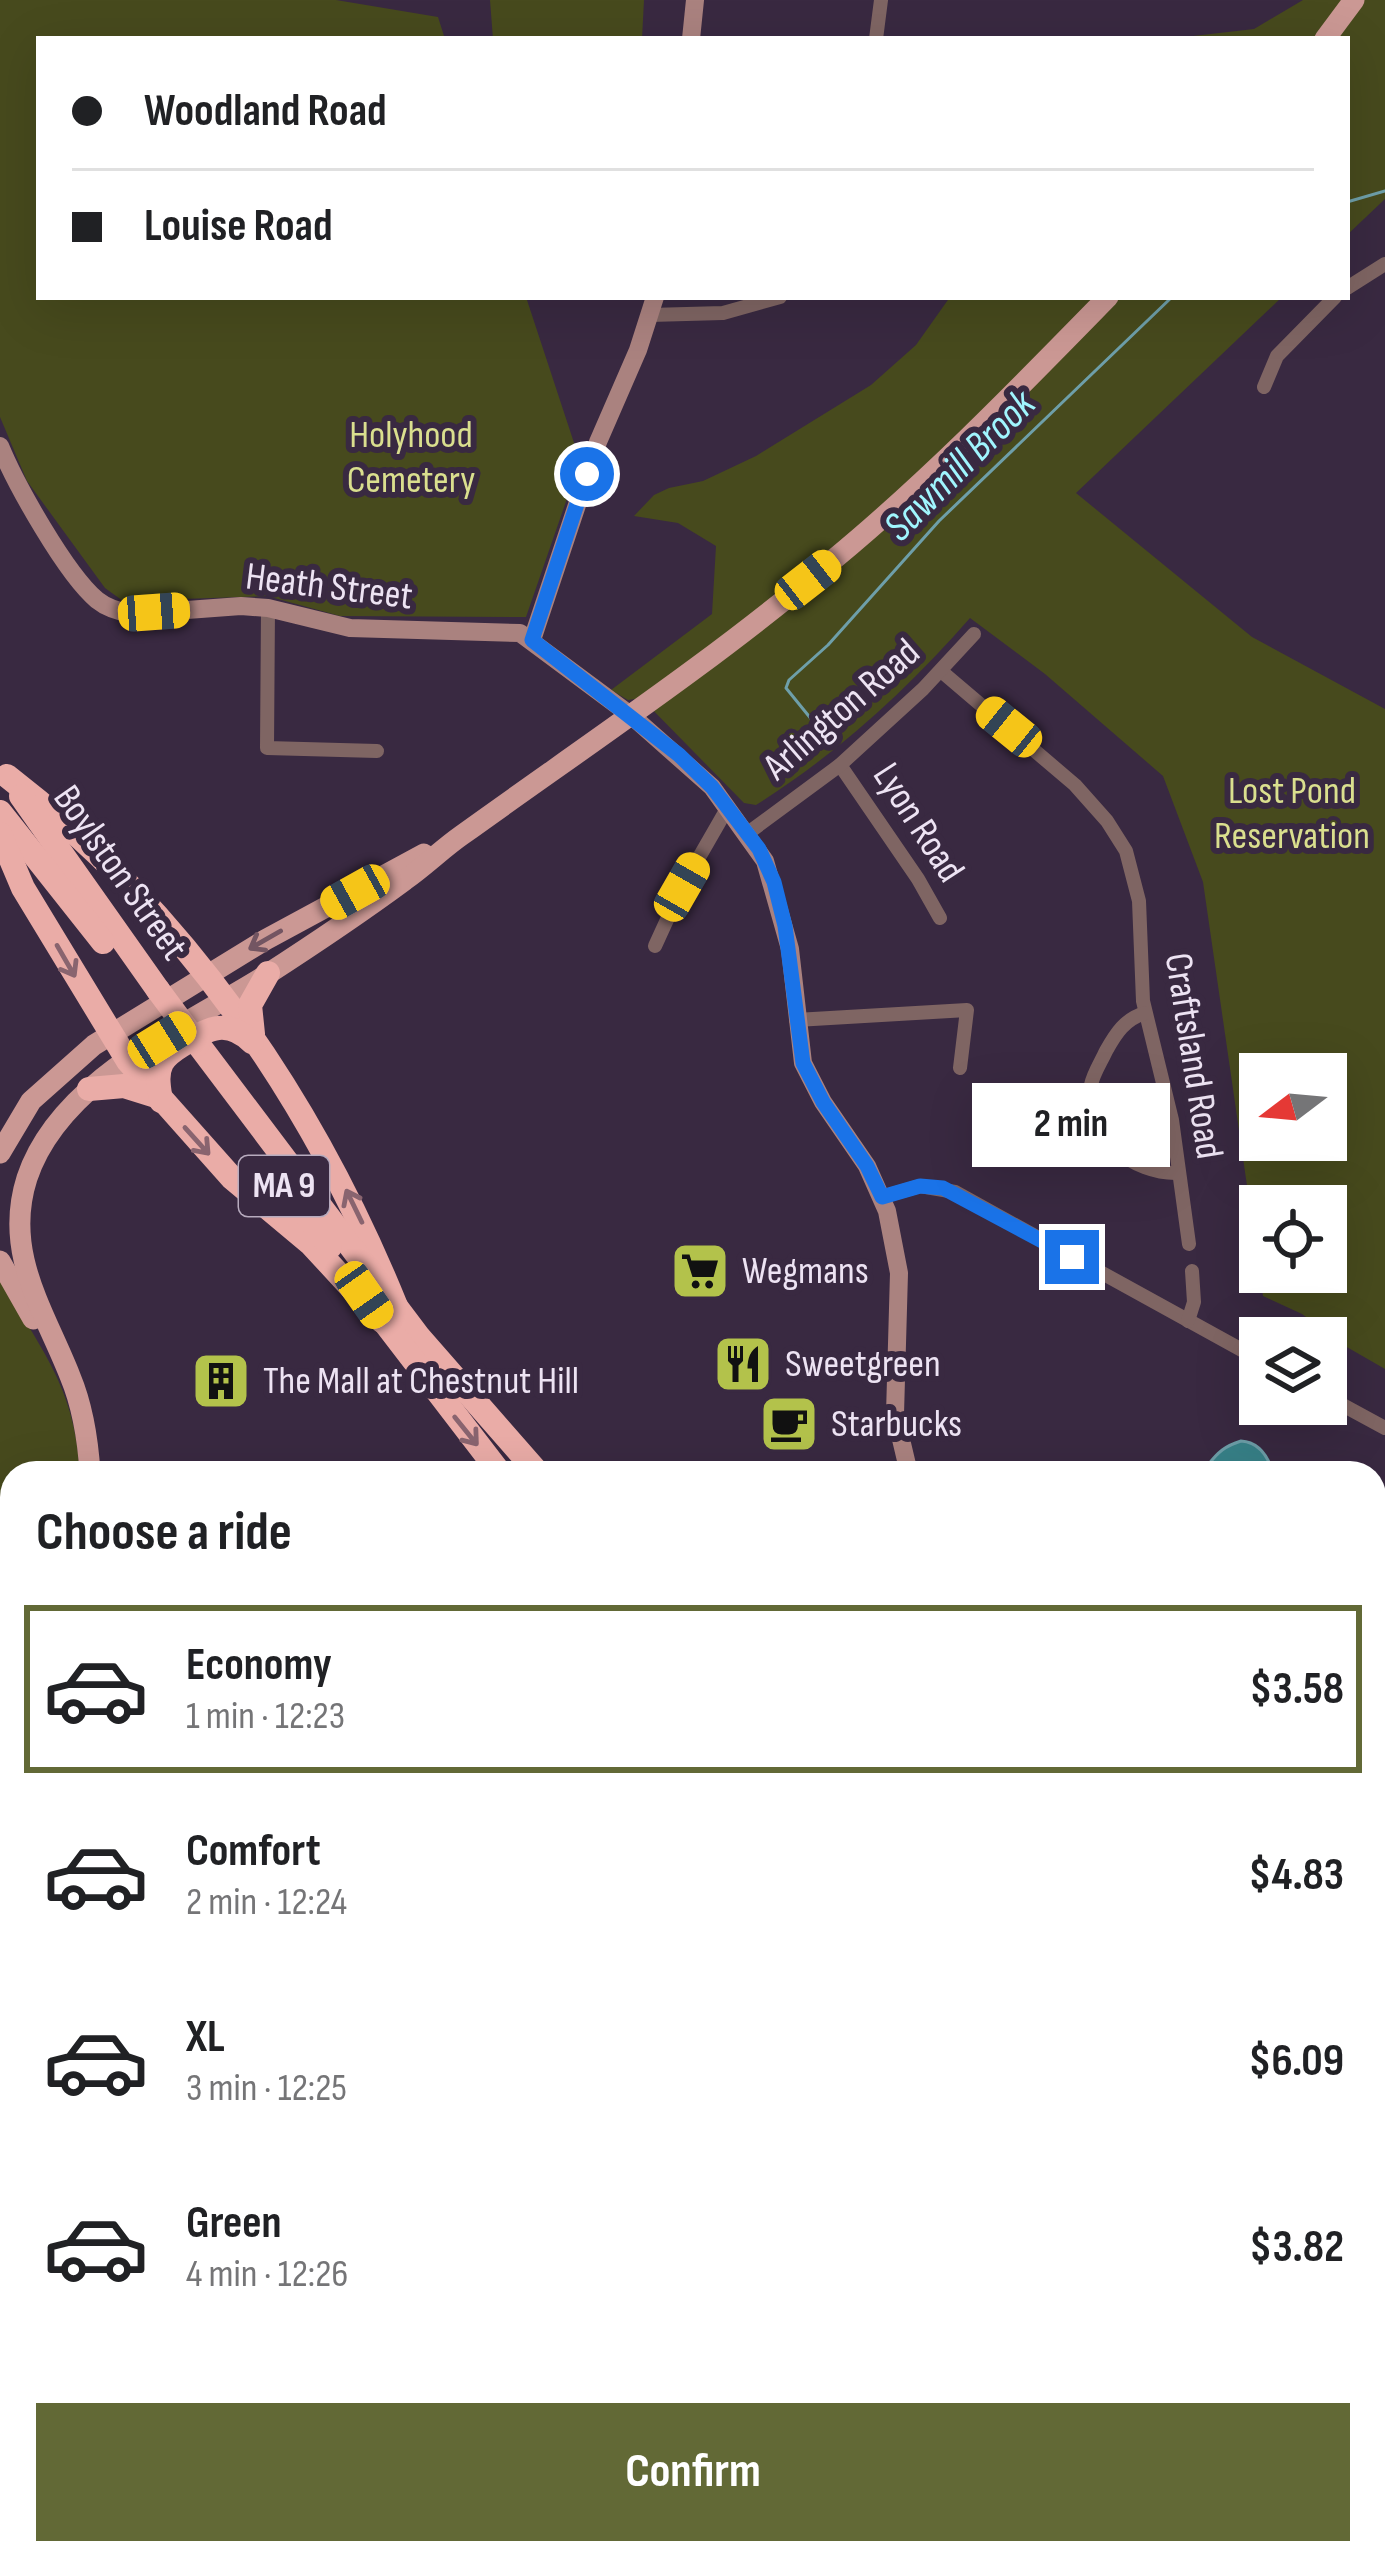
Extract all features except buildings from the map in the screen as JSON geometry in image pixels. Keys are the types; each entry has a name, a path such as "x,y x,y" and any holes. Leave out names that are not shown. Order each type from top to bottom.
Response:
{"highway":[{"path":"4,771 88,841 226,999 348,1193 389,1314"},
{"name":"Boylston Street","path":"4,771 152,994 492,1461"},
{"name":"Boylston Street","path":"0,812 152,994"},
{"path":"0,834 23,888 128,1061 232,1178 389,1314"},
{"path":"258,1048 250,1005 268,973"},
{"path":"159,1099 163,1061 202,1032 215,1027 235,1029 258,1048"},
{"path":"89,1089 124,1087 159,1099"},
{"name":"Boylston Street","path":"389,1314 527,1461"}],"main road":[{"path":"1327,36 1354,0"},
{"path":"88,1461 83,1415 28,1285 20,1246 20,1210 26,1181 43,1142 89,1089 403,883 457,838 633,717 835,559 1105,300"},
{"path":"0,1153 35,1096 110,1034 207,974 457,838"},
{"path":"0,1261 22,1304 62,1358"}],"street":[{"path":"691,36 694,0"},
{"path":"876,36 881,0"},
{"path":"1350,286 1385,264"},
{"path":"532,640 598,442 652,306 723,313 768,300"},
{"path":"1264,387 1277,356 1332,300"},
{"name":"Heath Street","path":"0,446 38,518 98,601 116,611 268,608 350,628 506,632 532,640 696,770 748,832 765,861 790,949 796,1024 807,1073 882,1197 898,1267 895,1414 906,1461"},
{"path":"268,608 268,748 377,751"},
{"name":"Arlington Road","path":"748,832 840,765 974,634"},
{"name":"Craftsland Road","path":"941,671 1060,770 1118,837 1132,867 1139,901 1145,1013 1169,1102 1189,1244"},
{"name":"Lyon Road","path":"840,765 940,918"},
{"path":"655,946 728,807"},
{"path":"796,1024 967,1010 960,1068"},
{"path":"1145,1013 1130,1019 1112,1040 1091,1085 1093,1116 1107,1142 1120,1154 1148,1169 1179,1173"},
{"path":"882,1197 920,1186 955,1192 1239,1349"},
{"path":"1188,1321 1194,1302 1192,1271"},
{"path":"1347,1407 1385,1428"}],"green space":[{"name":"Holyhood Cemetery","path":"0,0 336,0 438,17 444,36 36,36 36,300 527,300 580,461 526,617 340,616 267,596 123,601 105,588 27,481 0,417"},
{"path":"490,0 644,0 642,36 493,36"},
{"path":"1303,0 1385,0 1385,199 1350,232 1350,36 1193,36 1254,29"},
{"name":"Lost Pond Reservation","path":"948,300 1279,300 1076,493 1252,637 1385,709 1385,1369 1347,1347 1347,1317 1306,1317 1263,1296 1347,1293 1347,1185 1247,1185 1243,1161 1347,1161 1347,1053 1239,1053 1239,1130 1203,882 1163,776 1045,674 970,618 870,719 756,805 744,803 641,698 628,700 611,690 712,614 716,546 678,523 634,516 654,495 703,481 756,456 871,385 916,345"},
{"path":"0,1280 54,1370 71,1416 79,1461 0,1461"}],"shaded area":[{"path":"1241,1441 1253,1444 1268,1461 1211,1461"}],"waterway":[{"name":"Sawmill Brook","path":"1350,201 1385,191"},
{"name":"Sawmill Brook","path":"825,736 786,688 789,680 828,645 939,521 1169,300"}],"place":[{"name":"Wegmans","path":"700,1271"},
{"name":"Sweetgreen","path":"743,1364"},
{"name":"The Mall at Chestnut Hill","path":"221,1381"},
{"name":"Starbucks","path":"789,1424"}],"route":[{"path":"587,474 532,640 679,755 712,787 759,849 774,882 785,926 803,1063 882,1197 920,1186 943,1188 1072,1257"}]}
